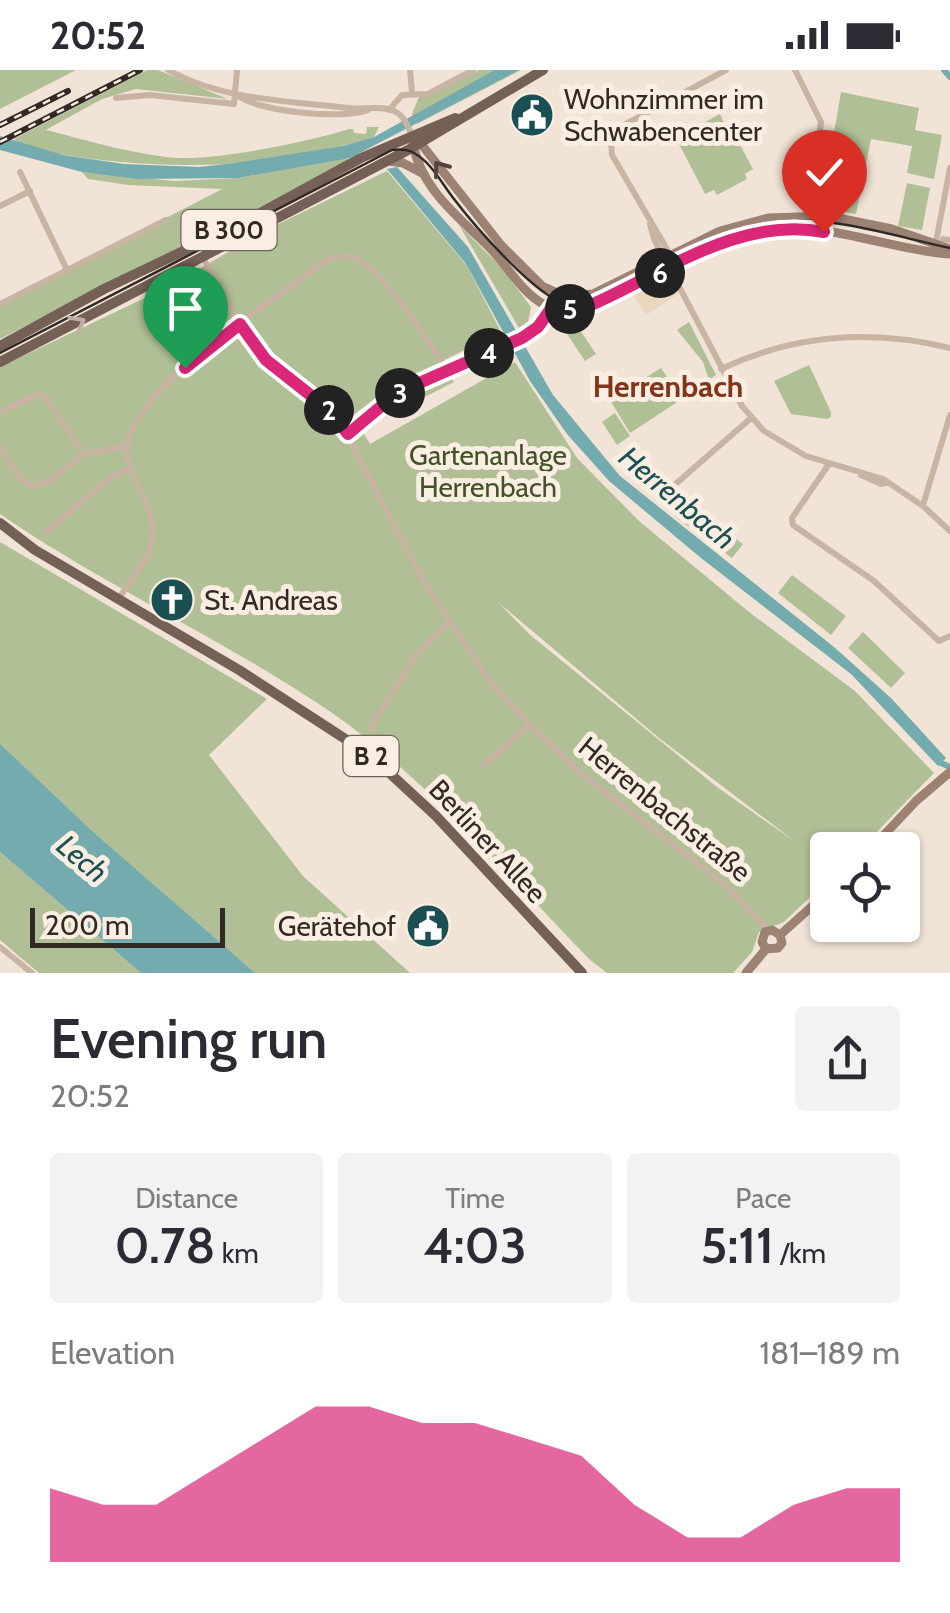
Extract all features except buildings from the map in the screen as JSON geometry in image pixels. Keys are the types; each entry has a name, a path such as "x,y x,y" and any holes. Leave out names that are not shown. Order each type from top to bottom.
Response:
{"main road":[{"name":"B 300","path":"0,346 382,148 466,114 544,70"},
{"name":"B 300","path":"0,362 392,159 414,138"},
{"name":"Berliner Allee","path":"0,523 24,543 290,701 370,755 436,816 582,973"}],"street":[{"path":"168,70 198,84 235,93 389,110 404,119 414,138 485,228 549,290 572,297 593,294 738,225 768,218 828,216 940,244 950,252"},
{"path":"234,104 237,70"},
{"path":"410,70 412,92"},
{"path":"389,110 394,100 412,92 428,94 473,70"},
{"path":"726,70 626,123 611,139 612,156 669,260 721,369 752,418 786,447 885,483 923,506 950,531"},
{"path":"795,70 821,122 807,229"},
{"path":"235,93 247,103"},
{"path":"116,98 150,94 344,116 371,109"},
{"path":"414,138 422,174"},
{"path":"392,159 422,174 448,207 545,304 571,309 591,305 669,260 770,229 807,229 940,244"},
{"path":"940,244 950,168"},
{"path":"20,172 66,270"},
{"path":"0,206 30,191"},
{"path":"0,304 166,220"},
{"name":"Herrenbachstraße","path":"202,256 240,324 266,360 328,409 348,434 449,622 491,683 530,725 604,792 724,884 769,930"},
{"path":"118,598 144,562 154,537 152,513 130,469 127,446 136,421 194,358 325,261 350,256 373,270 446,368"},
{"path":"348,434 391,398 446,368 522,338 530,332 549,290"},
{"path":"721,369 784,346 847,335 918,340 950,348"},
{"path":"0,412 32,397 45,396 84,454"},
{"path":"923,506 950,416"},
{"path":"672,488 752,418"},
{"path":"0,448 22,480 32,486 50,481 84,454 127,446"},
{"path":"829,464 792,518 793,524 874,581 940,642 950,636"},
{"path":"46,532 112,476 130,469"},
{"path":"371,728 417,654 449,622"},
{"path":"484,765 530,725"},
{"path":"888,832 947,775"},
{"path":"780,934 810,908"},
{"path":"766,949 762,938 769,930 780,934"},
{"path":"746,973 766,949 778,948 782,943 780,934"},
{"path":"0,947 22,970 32,973"}],"green space":[{"path":"0,70 76,70 0,109"},
{"path":"147,70 158,70 228,99 136,89 102,99 40,133 46,130 136,152 184,158 258,150 349,129 366,134 367,127 379,127 374,137 337,147 227,164 153,164 78,157 27,147 14,139"},
{"path":"479,70 521,70 417,124 412,114 419,97 427,97"},
{"path":"841,92 919,108 915,130 942,135 934,179 907,173 912,146 871,139 856,214 821,208"},
{"path":"720,114 753,169 745,174 747,179 717,195 714,190 705,194 679,144 679,136"},
{"path":"347,158 349,163 0,339 0,304 222,189 128,185 88,179 82,172 174,181 238,178"},
{"name":"Gartenanlage Herrenbach","path":"387,171 467,266 501,332 396,384 353,415 370,444 515,362 577,458 639,521 749,612 855,691 934,773 877,832 810,832 810,897 784,922 759,932 752,952 733,973 607,973 426,791 356,730 280,679 78,564 0,514 0,367 172,285 264,231","holes":["498,602 659,738 797,843 717,787 529,634"]},
{"path":"907,183 930,188 922,230 898,226"},
{"path":"459,225 500,266 531,307 528,322 519,328"},
{"path":"689,322 716,375 709,380 703,362 677,330"},
{"path":"578,327 596,354 585,361 567,334"},
{"path":"809,365 831,412 827,419 791,414 774,381"},
{"path":"661,368 682,399 630,433 610,400"},
{"path":"449,374 454,382 421,399 416,390"},
{"path":"615,413 630,436 617,445 602,422"},
{"path":"684,502 743,544 732,558 674,516"},
{"path":"0,542 267,699 209,755 303,876 410,973 255,973 0,756"},
{"path":"792,575 846,616 831,635 778,593"},
{"path":"863,632 905,673 891,688 848,648"},
{"path":"0,852 141,973 39,973 0,940"}],"shaded area":[{"path":"665,279 678,294 646,315 632,294"}],"water":[{"path":"495,70 519,70 350,158 238,178 138,179 82,172 0,150 0,136 63,155 124,164 199,167 343,146 374,137"},
{"path":"397,167 468,247 553,395 620,476 834,647 891,698 946,758 938,766 851,674 609,481 567,434 530,381 466,264 387,169"},
{"name":"Lech","path":"0,744 93,832 255,973 141,973 0,852"}],"waterway":[{"path":"944,70 950,77"},
{"path":"941,763 950,767"}],"tram line":[{"path":"0,353 392,150 401,149 426,162 506,258 538,288 565,303 602,295 734,231 778,221 828,222 950,248"}],"railway":[{"path":"0,142 140,70"},
{"path":"0,125 68,91"}],"place":[{"name":"Wohnzimmer im Schwabencenter","path":"532,115"},
{"name":"St. Andreas","path":"172,600"},
{"name":"Gerätehof","path":"428,926"}],"district":[{"name":"Herrenbach","path":"668,387"}],"route":[{"path":"185,368 240,324 266,360 328,409 348,434 410,387 509,344 538,327 552,307 584,308 741,235 790,228 824,232"}]}
